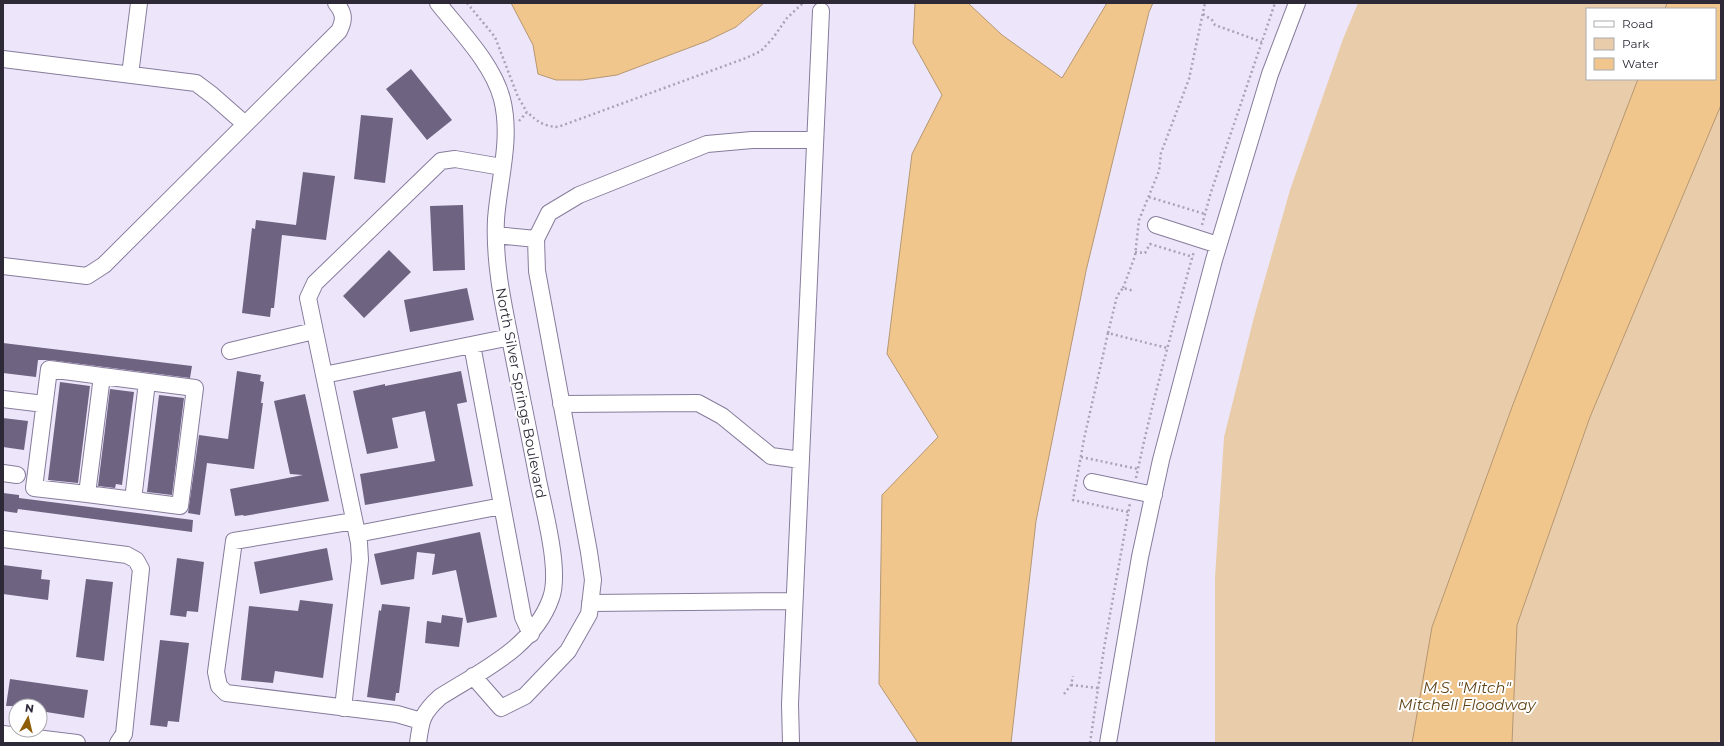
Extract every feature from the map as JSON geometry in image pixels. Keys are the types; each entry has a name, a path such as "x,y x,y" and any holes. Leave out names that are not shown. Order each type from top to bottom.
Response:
{"street":[{"path":"130,75 140,3"},
{"path":"3,266 87,276 104,265 339,31 344,22 341,10 336,3"},
{"name":"North Silver Springs Boulevard","path":"418,743 421,721 430,707 440,697 516,648 531,634 546,611 552,597 554,568 496,265 496,235 505,136 505,115 495,78 491,71 438,3"},
{"path":"1108,743 1140,557 1154,495 1218,245 1270,74 1297,3"},
{"path":"791,743 790,704 794,601 821,11"},
{"path":"3,59 196,83 245,124"},
{"path":"473,676 501,708 525,696 568,651 589,614 593,580 589,552 536,272 536,239 549,213 578,195 707,144 752,140 815,140"},
{"path":"343,708 360,560 355,527 308,298 315,283 441,161 455,159 502,167"},
{"path":"1156,225 1218,245"},
{"path":"496,235 536,239"},
{"path":"230,351 314,331"},
{"path":"324,375 510,337"},
{"path":"472,345 523,617 531,634"},
{"path":"49,369 147,382 195,388 180,506 34,488 49,369"},
{"path":"87,494 102,376"},
{"path":"133,500 147,382"},
{"path":"3,398 44,404"},
{"path":"561,404 698,403 722,416 770,456 800,460"},
{"path":"1092,482 1154,495"},
{"path":"421,721 397,714 226,693 219,686 216,672 234,541 355,527 502,506"},
{"path":"3,539 126,555 136,560 141,569 124,734 118,743"},
{"path":"590,604 794,601"},
{"path":"3,734 78,743"}],"path":[{"path":"467,3 495,37 518,97 527,112 537,121 547,126 558,127 746,58 761,51 773,38 787,18 803,3"},
{"path":"1128,512 1073,500 1081,457 1117,296 1122,288 1135,252 1139,220 1159,171 1161,154 1189,79 1205,3"},
{"path":"1202,14 1212,20 1214,25 1262,42"},
{"path":"515,125 527,112"},
{"path":"1149,197 1205,214"},
{"path":"1135,252 1145,253 1150,244 1193,257"},
{"path":"1122,288 1134,291"},
{"path":"1108,333 1167,348"},
{"path":"1081,457 1138,469"},
{"path":"1064,694 1071,685 1073,676"},
{"path":"1071,685 1098,688"}],"green space":[{"path":"1358,3 1721,3 1721,736 1719,743 1215,743 1215,577 1224,437 1254,317 1290,190 1343,39"}],"water":[{"path":"511,3 764,3 736,27 707,41 617,75 582,80 556,80 538,74 533,45"},
{"path":"915,3 968,3 1002,35 1062,78 1107,3 1153,3 1149,12 1086,271 1036,521 1011,743 918,743 879,684 882,495 938,437 887,354 912,154 942,95 913,43"},
{"name":"M.S. \"Mitch\" Mitchell Floodway","path":"1667,3 1721,3 1721,105 1590,417 1517,625 1512,743 1412,743 1432,627 1512,407 1638,80 1716,80 1716,8 1665,8"}],"building":[{"path":"411,69 452,120 427,140 386,89"},
{"path":"361,115 393,118 385,183 354,179"},
{"path":"303,172 335,176 326,240 282,235 274,308 271,308 270,317 242,313 252,228 255,229 256,220 296,225"},
{"path":"463,205 465,270 433,271 430,206"},
{"path":"389,250 411,272 364,318 343,296"},
{"path":"467,288 474,320 410,332 404,300"},
{"path":"3,343 192,366 190,378 50,360 38,360 36,377 3,373"},
{"path":"237,371 261,375 260,381 264,382 261,403 263,403 254,469 207,463 200,515 188,513 199,435 228,439"},
{"path":"461,371 467,402 457,404 473,486 365,505 360,474 435,461 425,411 392,418 398,448 367,454 353,391"},
{"path":"60,382 90,386 78,483 48,480"},
{"path":"110,389 134,392 122,485 116,484 115,488 98,486"},
{"path":"305,394 329,501 244,516 235,516 230,489 303,475 290,474 274,401"},
{"path":"159,395 184,398 172,495 147,492"},
{"path":"3,418 28,421 24,450 3,447"},
{"path":"3,493 19,495 19,498 193,520 192,532 18,509 17,513 3,511"},
{"path":"480,532 497,617 467,623 456,570 432,575 435,554 417,552 414,579 381,585 374,554"},
{"path":"327,548 333,580 260,594 254,562"},
{"path":"177,558 204,562 198,612 187,611 186,617 170,615"},
{"path":"3,565 42,570 41,579 50,580 48,600 3,594"},
{"path":"86,579 113,582 104,661 76,657"},
{"path":"300,600 333,604 323,678 275,671 273,683 241,680 249,606 298,611"},
{"path":"382,604 410,607 399,693 396,693 395,701 367,697 379,610 381,611"},
{"path":"442,615 463,618 459,647 425,643 427,621 441,623"},
{"path":"160,640 189,643 179,722 168,721 167,727 150,725"},
{"path":"10,679 88,690 84,718 48,712 48,698 8,698 8,706 6,706"}]}
